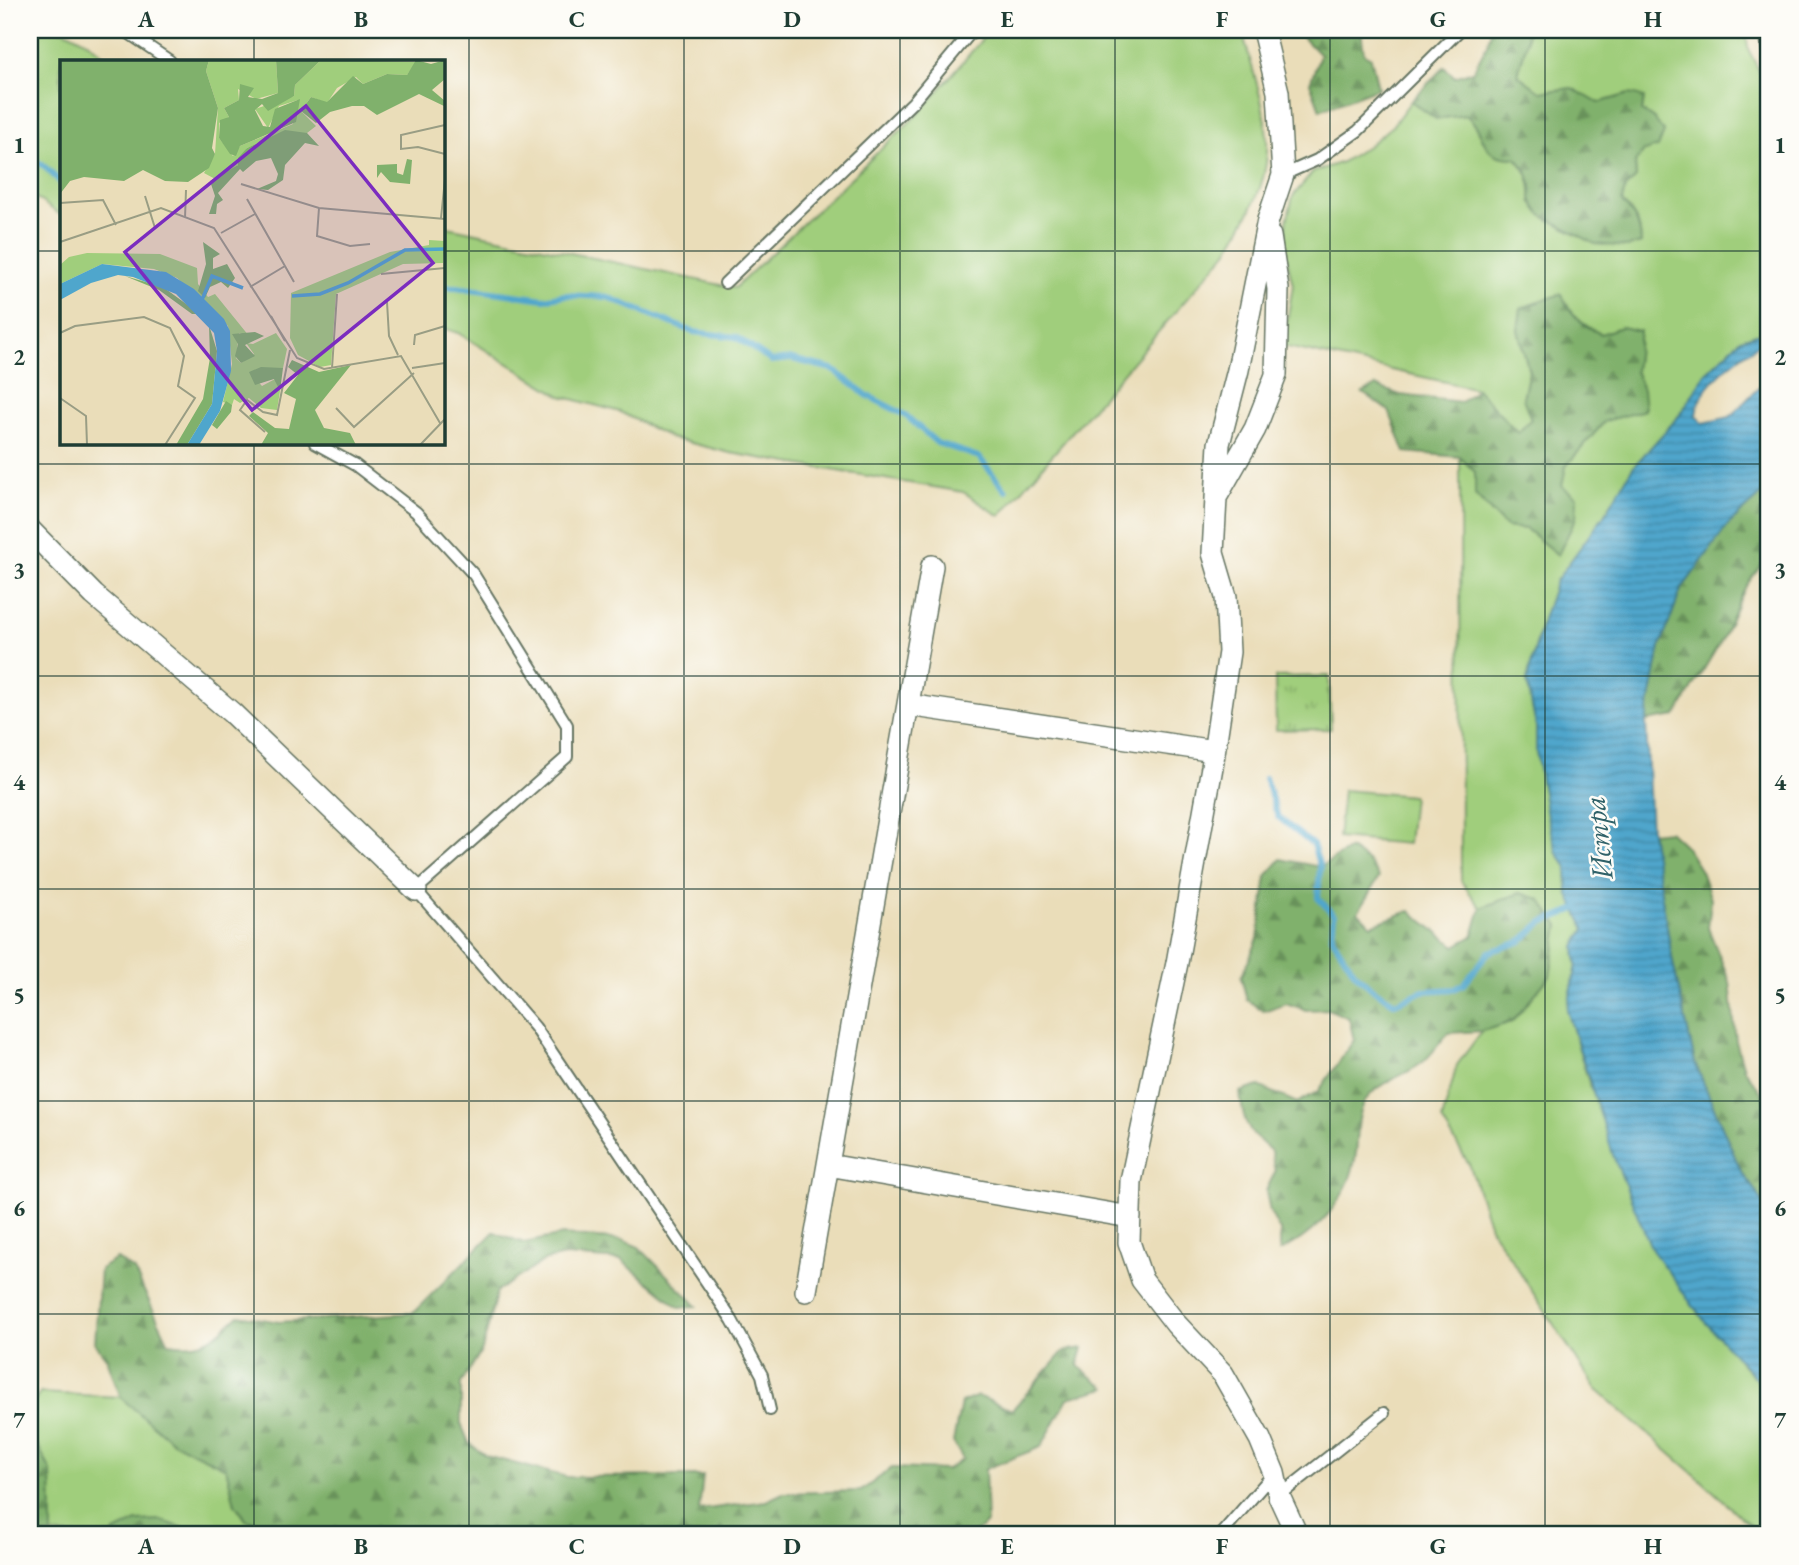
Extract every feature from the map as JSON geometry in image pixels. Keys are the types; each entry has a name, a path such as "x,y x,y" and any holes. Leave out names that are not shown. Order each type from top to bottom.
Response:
{"street":[{"path":"1264,30 1278,92 1283,175 1268,220 1238,370 1219,444 1213,553 1226,597 1229,652 1177,963 1131,1181 1129,1242 1142,1280 1176,1324 1223,1374 1260,1439 1274,1473 1279,1496 1297,1535"},
{"path":"1215,499 1255,429 1276,375 1278,289 1268,220"},
{"path":"30,530 94,595 232,713 416,890"},
{"path":"806,1291 932,566"},
{"path":"908,705 1214,751"},
{"path":"828,1165 1130,1217"}],"lane":[{"path":"124,30 169,60"},
{"path":"725,283 913,102 973,30"},
{"path":"1283,175 1317,160 1359,131 1460,30"},
{"path":"1765,30 1769,60"},
{"path":"317,444 355,465 416,512 474,575 567,725 567,757 416,890 542,1037 732,1320 762,1375 770,1410"},
{"path":"1279,1496 1384,1413"},
{"path":"1220,1535 1274,1473"}],"green space":[{"path":"30,30 64,30 89,43 109,60 60,60 60,214 30,194"},
{"path":"990,30 1242,30 1262,106 1267,137 1263,179 1259,192 1227,252 1000,516 963,492 730,453 671,438 620,412 561,396 458,333 444,328 444,226 735,288 921,111"},
{"path":"1296,30 1361,30 1364,54 1371,58 1378,88 1320,110 1310,83 1320,55"},
{"path":"1491,30 1533,30 1527,33 1518,75 1541,92 1572,88 1598,103 1629,94 1644,97 1642,111 1655,120 1664,132 1658,147 1644,151 1635,163 1636,178 1625,188 1622,202 1636,220 1641,243 1627,247 1595,244 1541,215 1531,201 1532,185 1526,170 1516,158 1503,157 1489,150 1479,130 1466,115 1436,119 1411,101 1444,67 1455,77 1473,71 1488,43"},
{"path":"1533,30 1746,30 1748,49 1769,90 1769,330 1741,339 1705,374 1680,415 1633,467 1607,511 1556,581 1541,625 1527,681 1536,726 1536,751 1557,853 1567,867 1568,893 1585,929 1575,947 1577,965 1567,1010 1590,1086 1739,1361 1769,1393 1769,1535 1760,1535 1596,1389 1490,1227 1470,1166 1442,1120 1457,1065 1482,1031 1512,1022 1520,893 1481,908 1461,881 1460,457 1475,472 1475,495 1506,527 1526,529 1558,555 1561,486 1566,466 1605,421 1643,390 1635,371 1640,331 1621,327 1601,334 1583,326 1569,312 1518,330 1529,371 1523,398 1531,419 1518,433 1477,389 1283,346 1293,285 1286,255 1286,225 1293,196 1313,172 1342,162 1369,145 1392,126 1411,101 1436,119 1466,115 1489,150 1495,155 1516,158 1520,163 1530,183 1531,201 1627,247 1641,243 1636,220 1622,202 1625,188 1636,178 1635,163 1644,151 1655,120 1642,111 1644,98 1629,94 1598,103 1572,88 1541,92 1518,75 1527,33"},
{"path":"1561,294 1577,318 1601,334 1621,327 1640,331 1635,371 1643,390 1645,410 1605,421 1566,466 1562,486 1577,497 1576,518 1558,555 1526,529 1506,527 1475,495 1475,472 1460,457 1405,452 1389,411 1363,393 1376,386 1400,395 1461,402 1477,389 1518,433 1531,419 1523,398 1529,371 1518,330 1521,308"},
{"path":"1769,488 1769,555 1746,586 1722,639 1676,716 1646,721 1660,647 1681,590 1728,525"},
{"path":"1329,676 1331,729 1276,730 1275,677"},
{"path":"1343,790 1413,796 1408,844 1338,838"},
{"path":"1669,831 1685,846 1701,871 1711,899 1708,928 1730,982 1736,1041 1744,1069 1769,1107 1769,1210 1741,1171 1695,1063 1673,963 1651,833"},
{"path":"1350,849 1367,861 1379,877 1358,912 1371,925 1410,911 1455,946 1473,936 1481,908 1520,893 1540,899 1559,926 1550,976 1512,1022 1482,1031 1448,1033 1423,1062 1380,1086 1369,1096 1361,1110 1353,1169 1340,1198 1307,1234 1280,1251 1280,1231 1270,1212 1266,1191 1275,1172 1271,1151 1256,1138 1248,1126 1240,1092 1259,1086 1297,1103 1318,1092 1354,1040 1349,1018 1328,1009 1306,1010 1286,1003 1264,1011 1247,1000 1241,977 1258,939 1267,875 1281,859 1320,867"},
{"path":"494,1232 524,1243 563,1235 622,1240 639,1247 697,1306 679,1307 621,1260 565,1256 546,1260 497,1291 482,1350 461,1383 461,1424 469,1443 486,1456 567,1477 703,1476 699,1510 766,1501 783,1493 861,1491 892,1468 947,1470 963,1459 953,1442 961,1403 978,1396 1012,1410 1064,1351 1083,1348 1078,1366 1106,1388 1068,1398 1041,1447 985,1469 987,1523 972,1535 301,1534 246,1520 235,1504 226,1468 173,1442 121,1398 107,1359 95,1343 100,1269 117,1259 134,1270 169,1343 191,1344 215,1336 239,1315 279,1322 413,1313"},
{"path":"40,1393 121,1397 173,1442 226,1467 235,1504 301,1534 339,1532 353,1535 202,1535 182,1529 115,1532 113,1535 52,1535 51,1471 30,1431 30,1408"},
{"path":"30,1431 51,1471 52,1535 30,1535"},
{"path":"160,1520 202,1535 113,1535 137,1521"}],"water":[{"name":"Истра","path":"1769,330 1769,338 1735,361 1713,381 1699,404 1696,416 1703,423 1730,417 1769,377 1769,488 1728,525 1681,590 1660,647 1646,722 1651,833 1673,963 1695,1063 1741,1171 1769,1210 1769,1393 1706,1323 1652,1250 1614,1158 1567,1010 1577,965 1575,947 1585,929 1568,893 1567,867 1557,853 1547,817 1536,751 1536,726 1527,681 1541,625 1556,581 1607,511 1633,467 1680,415 1705,374 1741,339"}],"waterway":[{"path":"30,157 60,182"},
{"path":"444,287 544,299 565,295 607,297 693,332 736,337 771,361 792,359 832,369 868,396 905,415 937,443 979,457 1006,491"},
{"path":"1265,778 1278,817 1313,845 1320,867 1318,898 1334,915 1332,937 1355,973 1371,988 1395,1003 1423,991 1455,989 1464,984 1489,952 1520,942 1543,922 1576,909 1579,904"}]}
